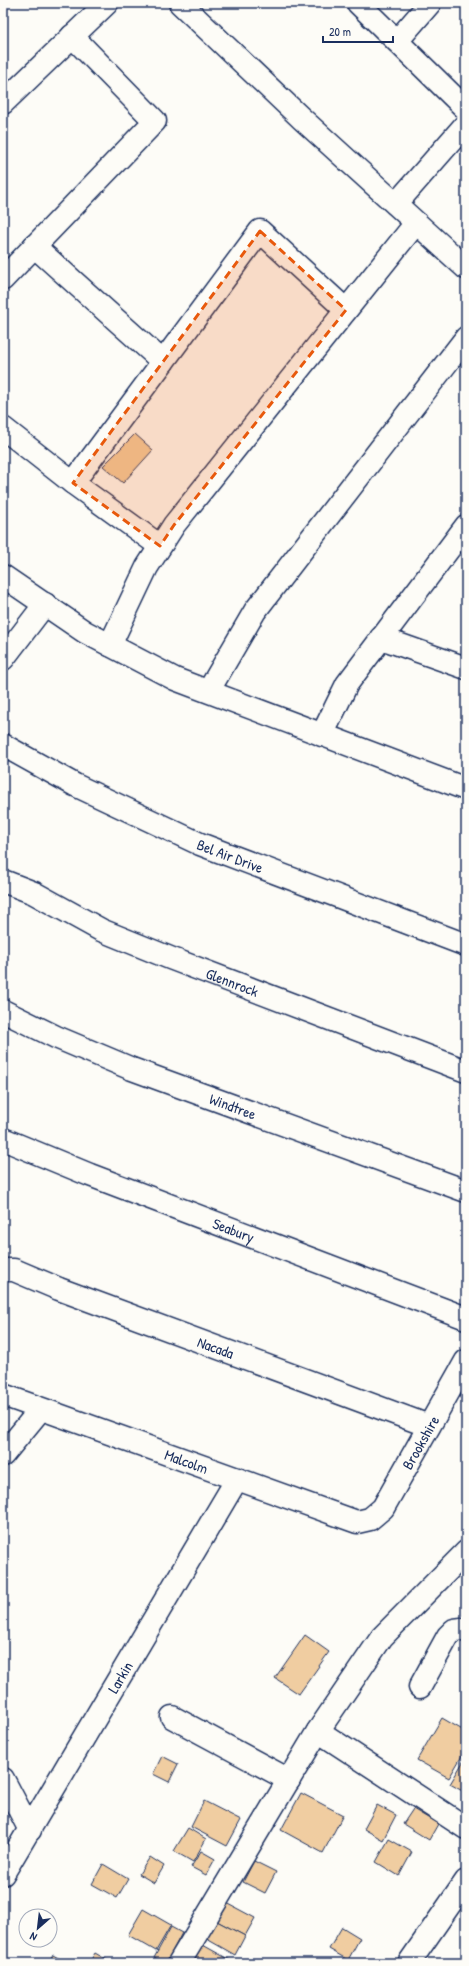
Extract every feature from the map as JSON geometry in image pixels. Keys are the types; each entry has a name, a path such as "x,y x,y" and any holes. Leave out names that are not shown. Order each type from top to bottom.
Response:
{"street":[{"path":"3,102 107,3"},
{"path":"180,3 301,118 466,268"},
{"path":"358,3 466,109"},
{"path":"397,41 430,3"},
{"path":"3,279 155,121 72,36"},
{"path":"396,204 466,124"},
{"path":"110,646 147,567 174,525 416,223"},
{"path":"73,483 260,231 346,310"},
{"path":"34,246 163,362"},
{"path":"209,690 255,611 466,338"},
{"path":"3,428 73,483 160,546"},
{"path":"322,735 347,684 466,526"},
{"path":"3,576 85,632 175,679 209,690 322,735 466,789"},
{"path":"3,659 45,604"},
{"path":"381,638 466,668"},
{"name":"Bel Air Drive","path":"3,745 75,785 200,844 466,945"},
{"name":"Glennrock","path":"3,881 34,893 101,930 122,939 466,1071"},
{"name":"Windtree","path":"3,1011 56,1037 132,1068 466,1191"},
{"name":"Seabury","path":"3,1139 90,1175 466,1318"},
{"name":"Nacada","path":"3,1270 14,1270 59,1289 429,1426"},
{"name":"Brookshire","path":"370,1519 383,1508 466,1361"},
{"name":"Malcolm","path":"3,1395 40,1410 357,1522 370,1519"},
{"path":"3,1455 40,1410"},
{"name":"Larkin","path":"3,1874 237,1480"},
{"path":"178,1963 318,1731 382,1637 466,1552"},
{"path":"420,1687 448,1636 454,1630 462,1629 466,1631"},
{"path":"172,1717 289,1780"},
{"path":"318,1731 466,1828"},
{"path":"3,1779 30,1830"},
{"path":"409,1963 466,1881"}],"highlighted area":[{"path":"260,231 346,310 174,525 160,546 73,483"}],"building":[{"path":"135,434 153,450 123,483 103,466"},
{"path":"305,1635 329,1652 299,1694 275,1678"},
{"path":"442,1718 466,1732 466,1749 449,1778 417,1760"},
{"path":"162,1756 178,1764 169,1782 153,1774"},
{"path":"466,1757 466,1793 450,1784"},
{"path":"301,1793 343,1815 323,1853 281,1830"},
{"path":"204,1801 241,1820 227,1846 191,1827"},
{"path":"377,1805 396,1815 383,1840 364,1829"},
{"path":"413,1809 438,1824 429,1840 403,1824"},
{"path":"188,1828 206,1839 193,1862 174,1851"},
{"path":"389,1839 412,1852 399,1876 376,1862"},
{"path":"201,1851 215,1859 206,1875 191,1867"},
{"path":"150,1857 164,1866 154,1883 139,1874"},
{"path":"254,1861 276,1872 265,1893 243,1882"},
{"path":"103,1864 128,1879 117,1898 92,1884"},
{"path":"225,1902 255,1918 245,1936 215,1920"},
{"path":"143,1909 171,1925 156,1951 128,1935"},
{"path":"215,1920 245,1936 235,1955 205,1938"},
{"path":"171,1927 182,1933 166,1963 164,1963 154,1958"},
{"path":"342,1927 360,1938 348,1960 329,1949"},
{"path":"201,1944 230,1960 229,1963 191,1963"},
{"path":"95,1953 109,1961 108,1963 89,1963"},
{"path":"53,1955 67,1963 49,1963"}]}
